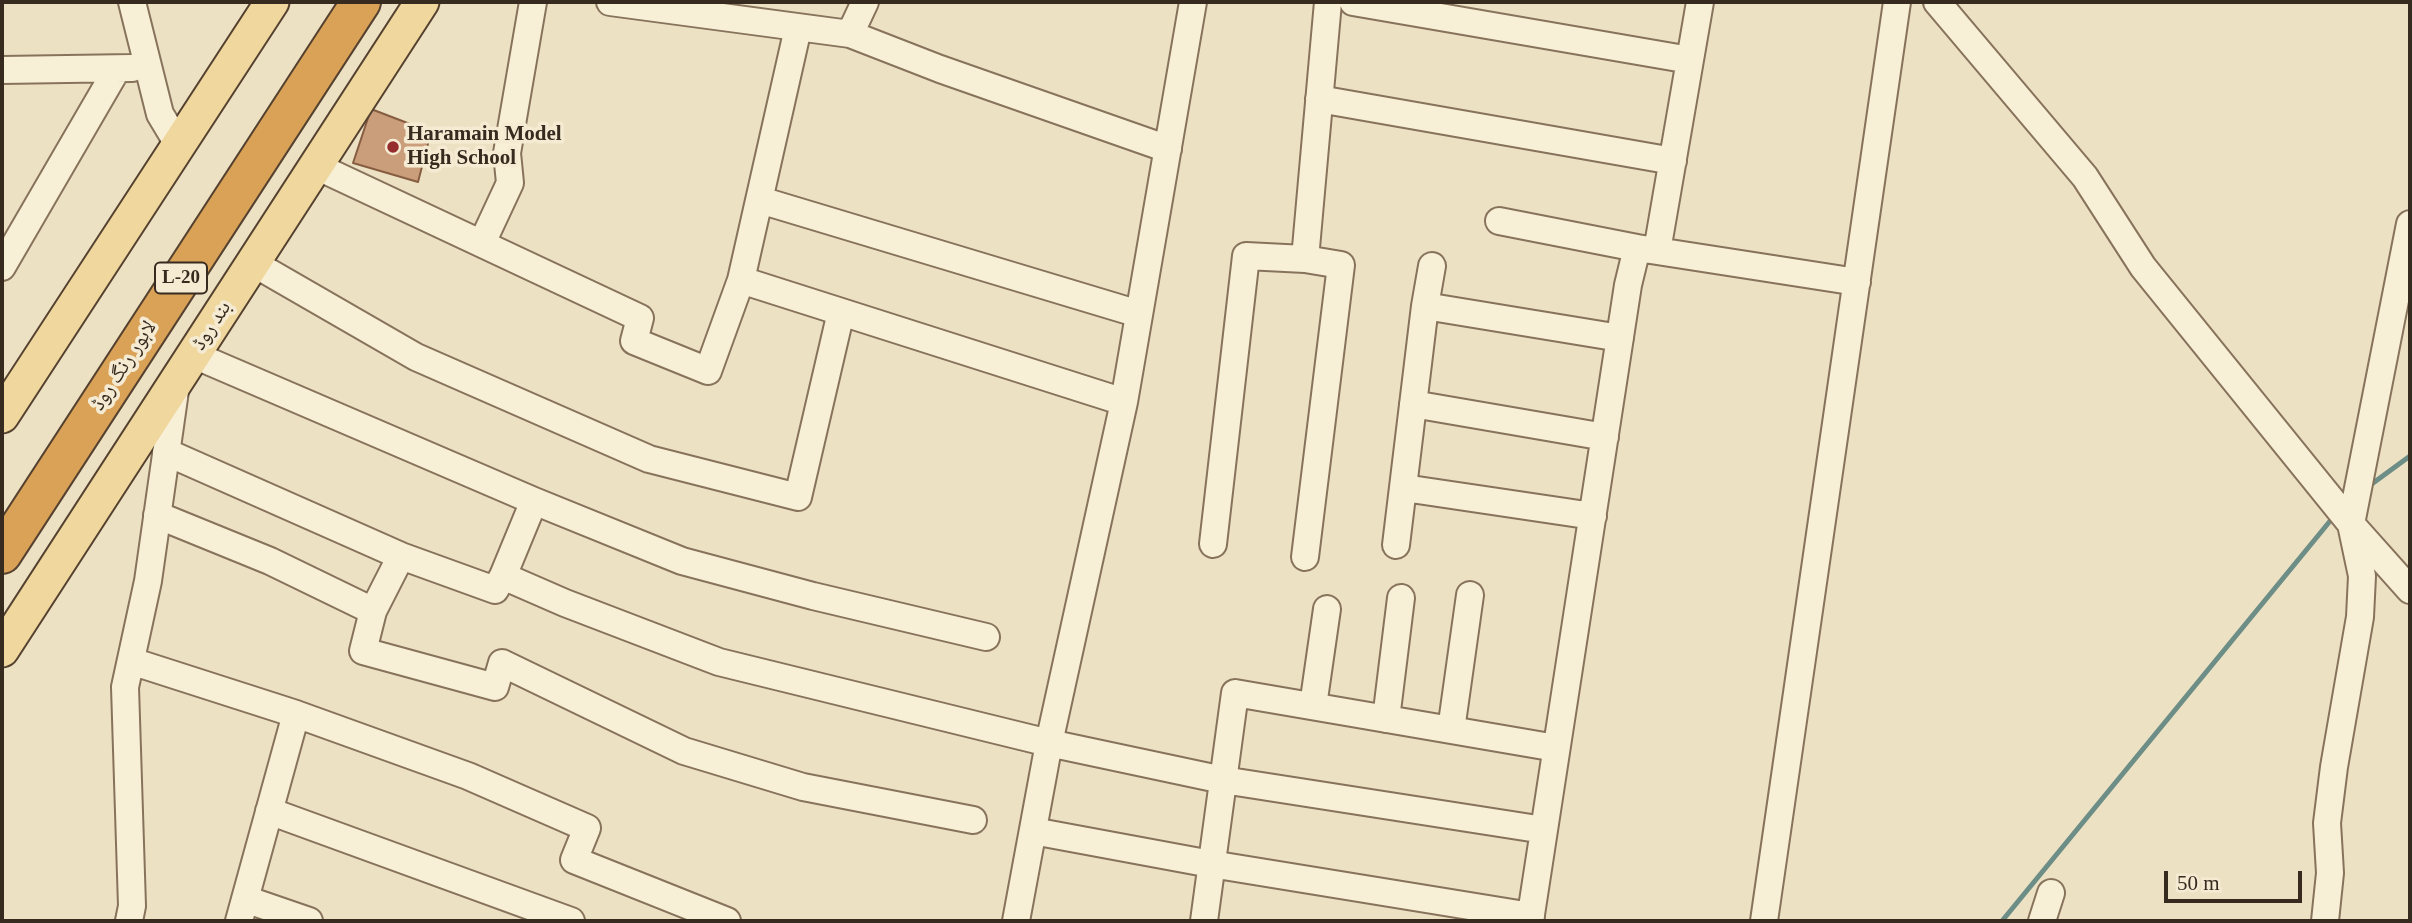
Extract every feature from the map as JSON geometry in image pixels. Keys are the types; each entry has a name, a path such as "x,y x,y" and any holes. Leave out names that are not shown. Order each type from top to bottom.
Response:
{"highway":[{"name":"لاہور رنگ روڈ","path":"2,507 336,2"},
{"name":"لاہور رنگ روڈ","path":"2,554 361,2"}],"main road":[{"path":"6,399 272,2"},
{"name":"بند روڈ","path":"6,636 185,369 422,2"}],"street":[{"path":"132,2 160,114 178,144"},
{"path":"261,2 272,2"},
{"path":"482,243 510,183 507,153 533,2"},
{"path":"610,2 850,34 940,69 1167,149"},
{"path":"850,34 865,2"},
{"path":"1016,921 1049,743 1124,402 1193,2"},
{"path":"1305,259 1328,2"},
{"path":"1353,2 1690,60"},
{"path":"1033,831 1530,918 1620,338 1673,161 1700,2"},
{"path":"1764,921 1897,2"},
{"path":"1937,2 2085,177 2143,267 2351,524 2410,590"},
{"path":"316,166 640,318 634,341 708,371 741,280 798,28"},
{"path":"6,76 148,68"},
{"path":"2,267 117,69"},
{"path":"1319,99 1673,161"},
{"path":"760,200 1139,314"},
{"path":"1499,221 1647,250 1857,282"},
{"path":"2325,921 2330,873 2327,823 2334,766 2360,617 2362,576 2351,524 2410,224"},
{"path":"1213,544 1246,256 1305,259 1341,265 1305,557"},
{"path":"253,263 416,357 637,454 798,497 841,312"},
{"path":"1396,545 1432,266"},
{"path":"741,280 1124,402"},
{"path":"1425,306 1620,338"},
{"path":"129,921 132,906 125,687 148,581 166,452 185,369 534,500 682,561 813,596 986,637"},
{"path":"1413,404 1605,437"},
{"path":"166,452 401,556 495,590 534,500"},
{"path":"1405,488 1592,516"},
{"path":"158,515 270,561 373,611"},
{"path":"401,556 373,611 363,652 495,687 502,663 684,751 803,787 973,820"},
{"path":"503,576 565,603 719,662 1049,743 1223,780 1544,830"},
{"path":"1451,730 1470,595"},
{"path":"1386,719 1401,598"},
{"path":"1312,706 1327,609"},
{"path":"131,661 296,714 468,776 587,828 574,860 727,921"},
{"path":"1203,921 1234,693 1556,748"},
{"path":"296,714 242,910 309,921"},
{"path":"270,810 571,921"},
{"path":"2042,921 2051,893"}],"building":[{"name":"Haramain Model High School","path":"371,109 431,132 418,182 353,163"}],"waterway":[{"path":"2369,486 2410,456"},
{"path":"2002,921 2335,515"}],"place":[{"name":"Haramain Model High School","path":"393,147"}]}
